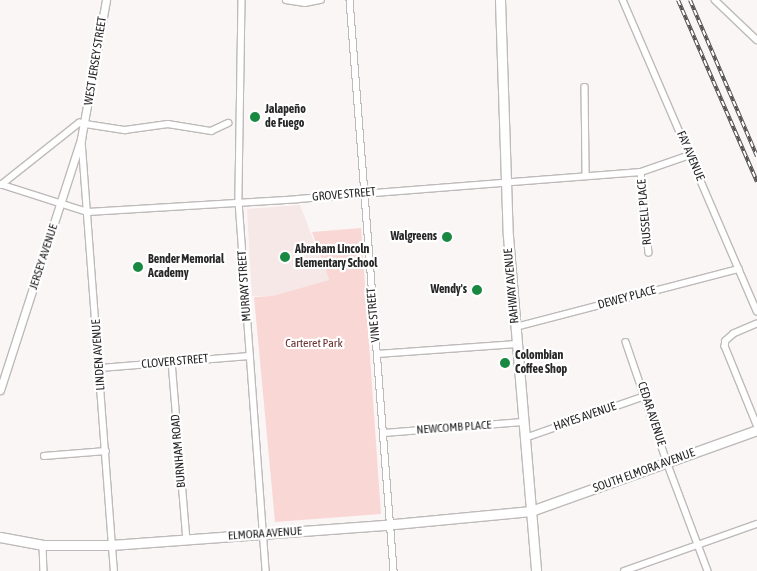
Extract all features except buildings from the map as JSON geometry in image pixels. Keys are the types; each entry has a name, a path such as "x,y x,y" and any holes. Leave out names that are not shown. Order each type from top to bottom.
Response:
{"main road":[{"name":"RAHWAY AVENUE","path":"500,0 506,183 536,571"},
{"name":"SOUTH ELMORA AVENUE","path":"531,511 757,430"},
{"name":"ELMORA AVENUE","path":"0,537 43,545 111,545 391,524 531,511"}],"street":[{"name":"WEST JERSEY STREET","path":"86,123 106,0"},
{"name":"MURRAY STREET","path":"242,0 239,202 266,571"},
{"path":"286,0 305,3 321,0"},
{"name":"VINE STREET","path":"350,0 394,571"},
{"name":"FAY AVENUE","path":"623,0 757,311"},
{"path":"715,0 757,40"},
{"path":"586,87 586,176"},
{"path":"1,185 70,128 79,123 125,130 168,124 211,131 228,123"},
{"name":"JERSEY AVENUE","path":"0,390 86,123"},
{"name":"LINDEN AVENUE","path":"81,138 114,571"},
{"name":"GROVE STREET","path":"1,185 88,212 641,172 690,155"},
{"name":"RUSSELL PLACE","path":"641,172 649,253"},
{"name":"DEWEY PLACE","path":"516,327 738,268"},
{"path":"757,324 734,334 726,340 725,346 757,424"},
{"name":"CEDAR AVENUE","path":"626,342 667,462 708,571"},
{"path":"377,354 517,344"},
{"name":"CLOVER STREET","path":"100,368 250,356"},
{"name":"BURNHAM ROAD","path":"172,362 187,540"},
{"name":"HAYES AVENUE","path":"525,438 645,396"},
{"name":"NEWCOMB PLACE","path":"384,434 524,422"},
{"path":"44,456 106,450"},
{"path":"624,571 757,524"},
{"path":"43,545 44,571"}],"shaded area":[{"path":"300,205 329,280 272,296 252,296 247,209"}],"green space":[{"name":"Carteret Park","path":"361,228 381,514 275,522 254,297 272,296 329,280 312,232"}],"railway":[{"path":"678,0 757,182"},
{"path":"690,0 757,156"}],"place":[{"name":"Jalapeño de Fuego","path":"255,117"},
{"name":"Walgreens","path":"447,237"},
{"name":"Abraham Lincoln Elementary School","path":"285,257"},
{"name":"Bender Memorial Academy","path":"138,267"},
{"name":"Wendy's","path":"477,290"},
{"name":"Colombian Coffee Shop","path":"505,363"}]}
